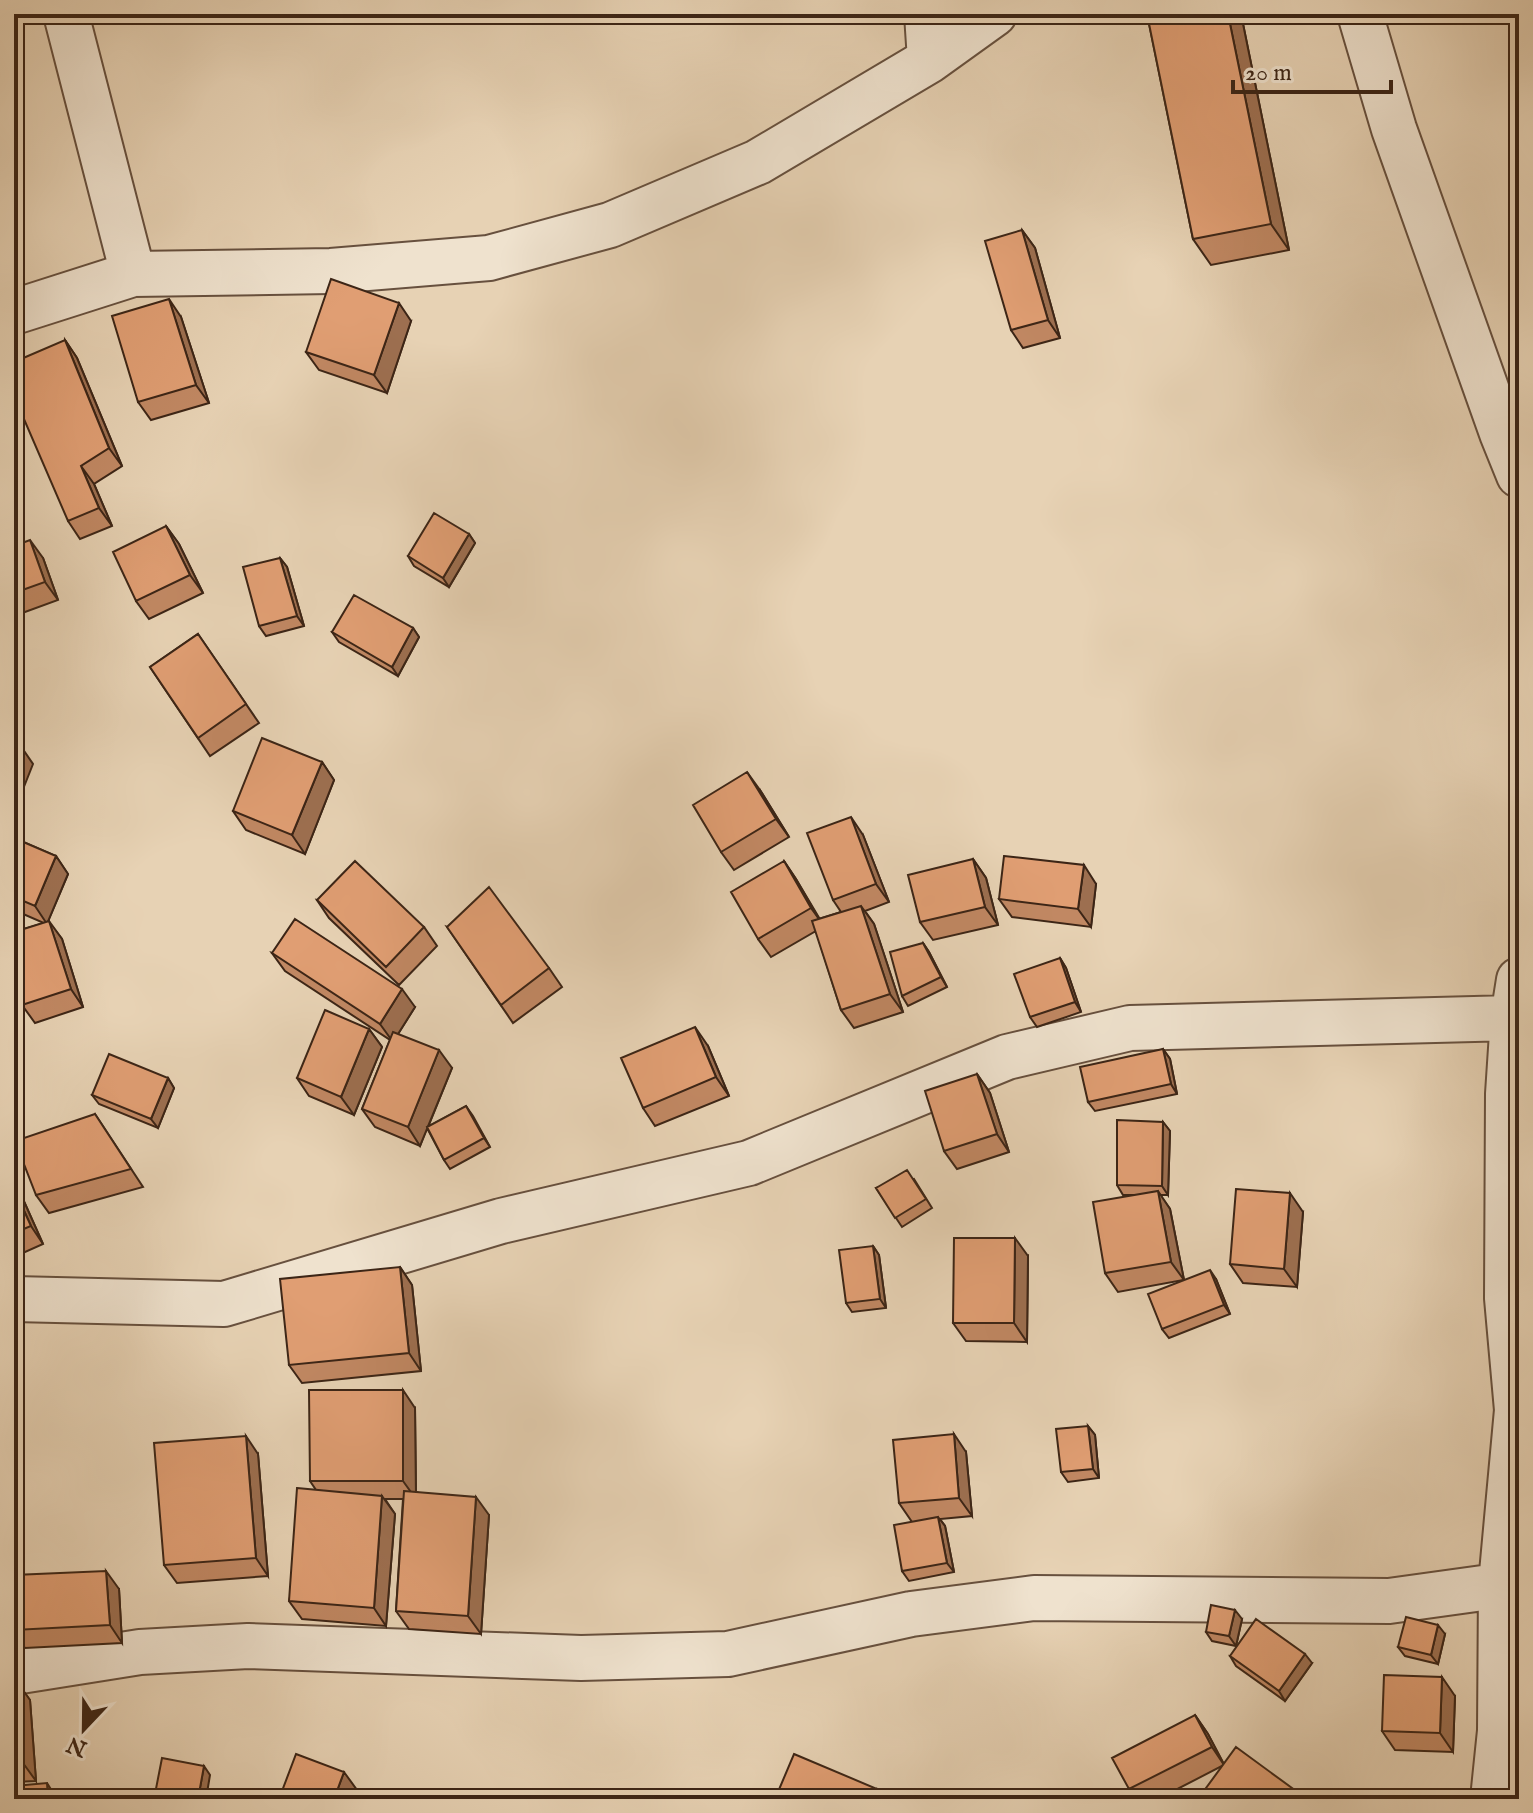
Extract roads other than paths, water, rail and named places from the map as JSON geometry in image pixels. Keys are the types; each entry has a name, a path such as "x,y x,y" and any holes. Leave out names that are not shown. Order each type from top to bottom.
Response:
{"street":[{"path":"66,14 133,274"},
{"path":"927,14 930,60"},
{"path":"14,312 133,274 331,271 489,258 610,225 758,162 930,60 994,14"},
{"path":"1360,14 1399,144 1519,475"},
{"path":"14,1299 224,1304 501,1221 749,1163 1007,1057 1130,1028 1517,1004 1508,1094 1513,1180 1507,1298 1518,1410 1510,1583 1493,1799"},
{"path":"14,1672 140,1652 248,1646 581,1658 728,1654 911,1614 1034,1598 1389,1601 1510,1583"}]}
